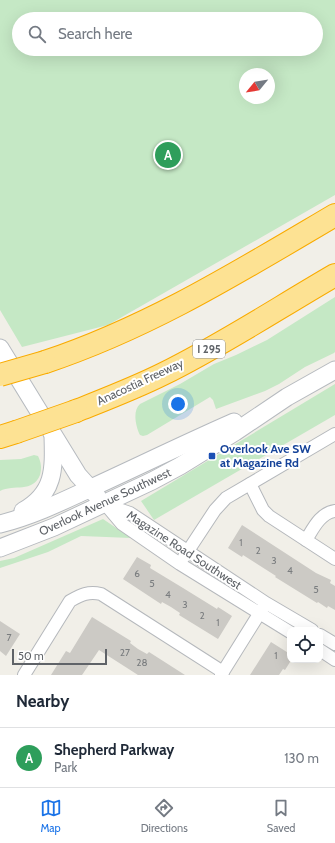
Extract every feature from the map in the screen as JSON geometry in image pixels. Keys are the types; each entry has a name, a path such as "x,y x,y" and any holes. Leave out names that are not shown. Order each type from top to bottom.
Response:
{"highway":[{"path":"0,375 45,362 110,338 176,307 335,215"},
{"name":"Anacostia Freeway","path":"8,434 76,411 122,393 164,374 335,274"}],"street":[{"path":"0,348 78,475 104,504"},
{"name":"Overlook Avenue Southwest","path":"2,523 32,514 90,489 287,397 335,370"},
{"name":"Overlook Avenue Southwest","path":"0,548 48,529 139,488 180,466 235,432 287,397"},
{"path":"180,564 220,504 226,498 335,434"},
{"path":"2,523 32,505 50,484 54,466 53,436"},
{"path":"250,484 266,513 335,559"},
{"name":"Magazine Road Southwest","path":"104,504 130,513 188,552 263,608 287,629"},
{"name":"Magazine Road Southwest","path":"104,504 121,524 180,564 263,608 305,627"},
{"path":"306,540 320,519 326,514 335,511"},
{"path":"24,675 70,601 82,594 100,594 222,673 263,608"},
{"path":"323,637 335,644"},
{"path":"323,652 335,660"}],"green space":[{"path":"0,0 335,0 335,195 108,325 22,347 0,310"},
{"path":"335,297 334,353 305,367 279,384 265,391 216,409 213,400 210,397 147,435 140,435 136,424 135,415 140,404 180,384 214,364 267,340"},
{"path":"335,384 335,415 154,520 141,501"},
{"path":"34,455 38,456 41,465 40,475 37,481 28,486 0,491 0,460 21,459"},
{"path":"103,519 131,538 81,536 48,552 0,568 0,561 14,558"}],"building":[{"path":"242,525 316,573 331,580 330,583 335,586 335,610 328,606 327,608 318,602 317,603 243,555 242,557 228,548"},
{"path":"137,557 151,565 150,568 217,609 218,607 232,616 218,639 179,615 180,613 171,607 162,602 161,604 123,579"},
{"path":"92,617 131,641 130,643 138,649 147,654 149,652 185,675 138,675 99,650 82,675 51,675 66,651 70,653"},
{"path":"0,621 20,634 6,656 0,651"},
{"path":"271,642 287,652 287,663 289,663 285,670 283,669 279,675 250,675"}],"place":[{"name":"Shepherd Parkway","path":"168,155"},
{"name":"Overlook Ave SW at Magazine Rd","path":"212,456"}]}
